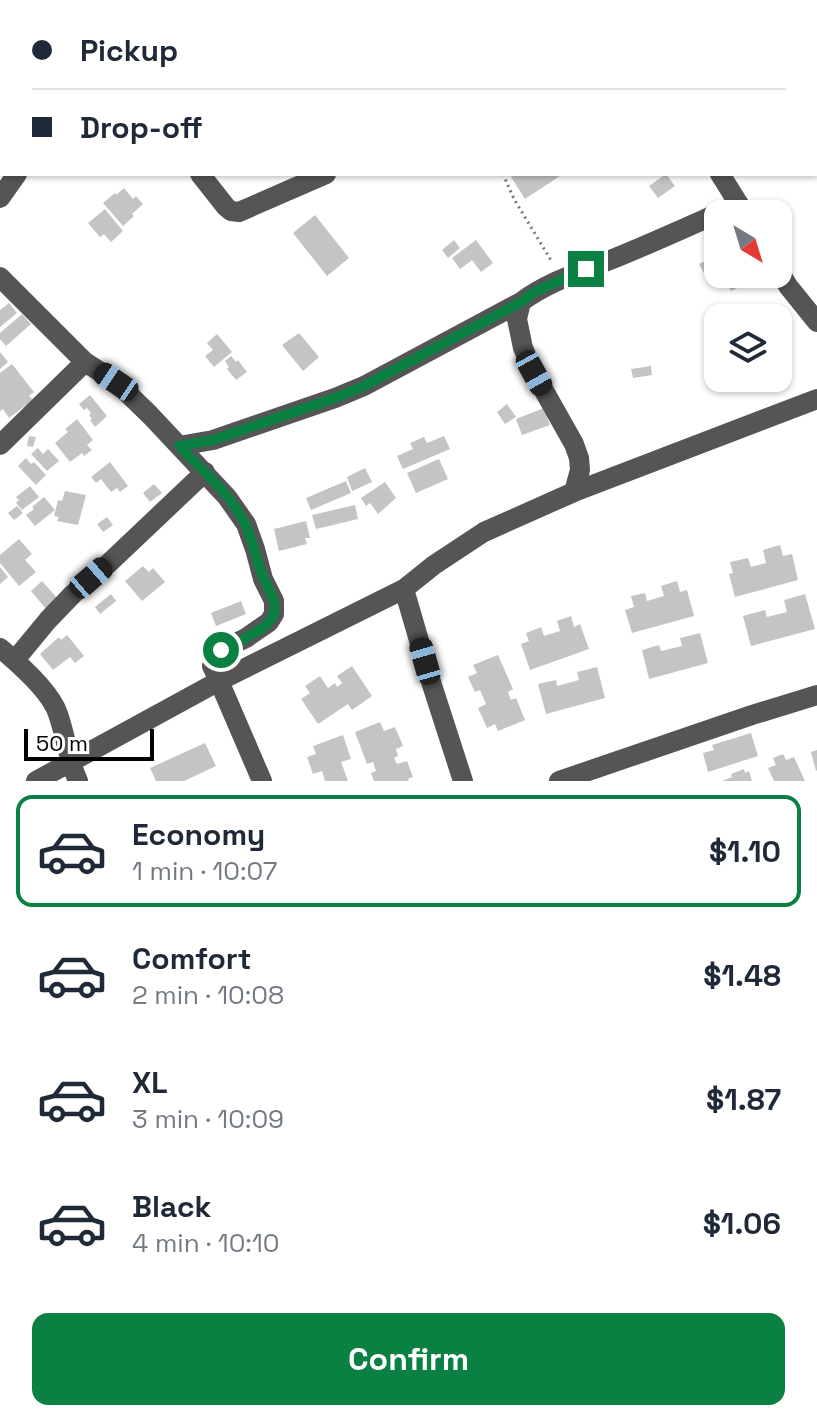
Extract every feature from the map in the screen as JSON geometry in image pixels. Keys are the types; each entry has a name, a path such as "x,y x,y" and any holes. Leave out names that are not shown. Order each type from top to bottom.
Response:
{"street":[{"path":"0,198 16,176"},
{"path":"202,176 226,207 239,212 321,176"},
{"path":"721,176 736,200"},
{"path":"179,446 213,440 349,392 521,302 534,292 704,223"},
{"path":"0,277 85,362 116,382 205,472 246,524 263,579 274,601 274,614 269,622 246,638 221,650 212,666 262,781"},
{"path":"790,288 817,322"},
{"path":"521,302 517,319 523,348 579,458 580,470 574,492"},
{"path":"0,445 85,362"},
{"path":"36,781 74,772 219,681 404,589 484,532 574,492 817,399"},
{"path":"74,772 57,711 37,683 8,654 205,472"},
{"path":"404,589 463,781"},
{"path":"559,781 817,695"}],"path":[{"path":"504,176 514,199 562,279"}],"building":[{"path":"512,176 560,176 525,199"},
{"path":"668,176 675,186 658,198 649,186"},
{"path":"124,188 133,199 136,196 143,204 123,226 103,203"},
{"path":"105,209 123,231 111,242 104,234 100,237 88,223"},
{"path":"315,215 349,258 327,276 293,233"},
{"path":"454,240 460,248 448,258 442,250"},
{"path":"476,240 493,263 481,272 472,260 460,269 452,258"},
{"path":"9,303 17,313 0,327 0,310"},
{"path":"22,314 31,324 6,346 0,339 0,333"},
{"path":"299,333 319,357 303,371 282,345"},
{"path":"217,334 232,352 214,367 205,356 213,350 207,343"},
{"path":"0,352 8,362 0,369"},
{"path":"231,356 247,372 236,380 225,361"},
{"path":"12,364 34,392 29,396 33,400 9,418 3,409 0,411 0,373"},
{"path":"651,366 652,375 633,378 631,369"},
{"path":"90,395 107,416 95,427 90,420 91,413 79,404"},
{"path":"507,404 516,417 505,424 497,412"},
{"path":"544,408 550,425 522,435 516,419"},
{"path":"77,419 93,440 87,445 92,450 70,462 55,443"},
{"path":"29,436 36,437 33,447 27,446"},
{"path":"444,436 450,449 403,469 397,456 413,449 410,443 424,437 427,443"},
{"path":"38,448 43,454 48,449 59,461 47,471 31,454"},
{"path":"26,458 46,475 36,485 18,466"},
{"path":"439,459 448,479 416,493 407,473"},
{"path":"110,462 128,486 120,492 117,488 111,492 101,479 96,483 91,477"},
{"path":"365,468 372,482 352,491 347,477"},
{"path":"346,481 351,493 311,510 306,498"},
{"path":"385,482 396,498 378,514 370,503 366,506 361,498"},
{"path":"154,484 162,493 150,502 143,493"},
{"path":"30,486 39,497 22,510 16,503 19,500 16,497"},
{"path":"65,491 86,495 78,525 57,521 59,517 54,516 58,500 62,501"},
{"path":"44,497 55,510 35,526 26,515"},
{"path":"355,505 358,519 316,529 312,515"},
{"path":"17,506 23,513 14,520 8,513"},
{"path":"107,517 113,525 103,532 97,524"},
{"path":"306,521 310,538 305,538 307,544 279,551 274,529"},
{"path":"19,539 32,554 25,560 36,572 19,586 0,563 0,555"},
{"path":"780,545 783,556 792,554 798,580 735,597 729,574 733,573 730,562 748,558 751,567 766,563 763,550"},
{"path":"143,566 149,572 153,568 165,582 142,601 125,581"},
{"path":"0,567 8,577 0,584"},
{"path":"42,581 58,599 46,609 31,591"},
{"path":"677,581 680,592 687,590 694,616 632,633 625,610 634,607 631,596 645,593 647,601 664,596 661,586"},
{"path":"111,594 116,601 100,614 95,607"},
{"path":"805,594 815,629 751,646 743,616 765,610 767,617 787,612 784,600"},
{"path":"241,601 246,614 216,626 211,613"},
{"path":"571,616 574,627 580,624 589,649 530,670 521,644 529,641 526,633 541,627 544,636 560,631 557,621"},
{"path":"700,633 708,663 649,679 642,650 659,645 661,651 682,646 680,638"},
{"path":"67,635 84,656 75,663 70,657 53,670 40,654 59,637 61,640"},
{"path":"498,655 513,689 508,692 511,700 516,698 525,720 498,731 495,724 487,728 478,708 486,704 480,690 475,692 468,677 477,673 473,665"},
{"path":"352,666 372,696 352,710 348,704 318,724 301,699 310,693 305,686 320,676 328,688 335,683 337,687 342,683 337,676"},
{"path":"597,667 605,698 546,714 538,684 556,680 557,686 579,680 577,672"},
{"path":"380,722 384,731 395,727 403,746 396,749 398,756 394,758 397,764 407,761 413,777 409,781 374,781 371,773 376,771 373,762 367,764 355,732"},
{"path":"751,733 758,756 708,772 703,753 714,750 712,745"},
{"path":"343,735 351,759 341,762 348,781 325,781 322,771 313,774 307,757 316,754 313,746"},
{"path":"205,743 216,766 184,781 156,781 150,768"},
{"path":"817,750 817,770 816,771 811,752"},
{"path":"783,754 786,760 794,757 805,781 774,781 768,768 776,765 773,758"},
{"path":"744,769 745,773 749,771 752,781 722,781 732,777 731,774"}],"route":[{"path":"221,650 269,622 274,614 274,601 263,579 246,524 227,497 179,446 213,440 364,386 521,302 534,292 586,269"}]}
